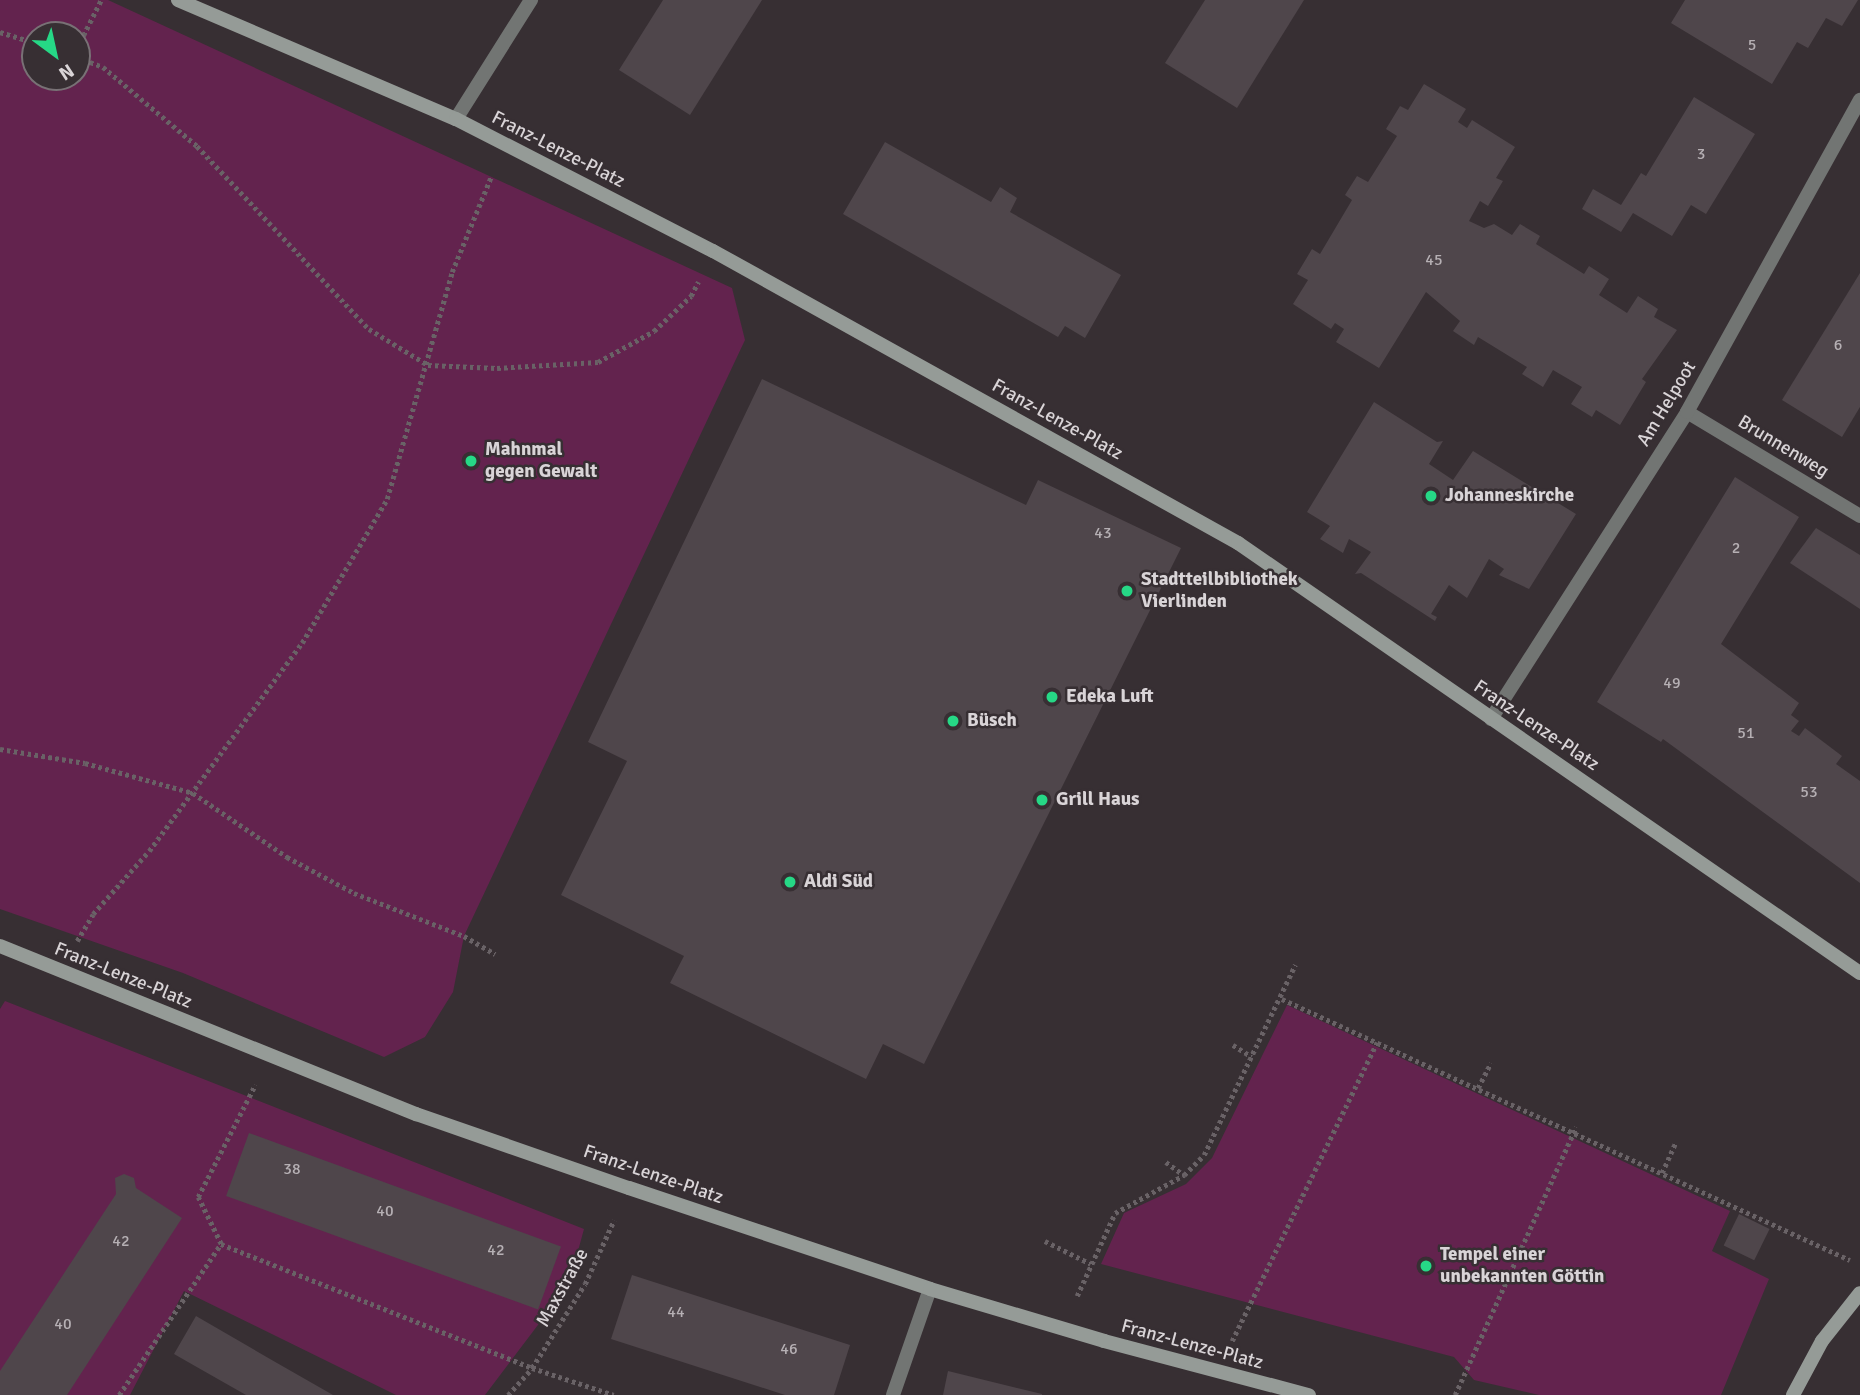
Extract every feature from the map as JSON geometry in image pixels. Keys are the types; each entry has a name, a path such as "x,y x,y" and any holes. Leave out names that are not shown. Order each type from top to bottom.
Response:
{"street":[{"name":"Franz-Lenze-Platz","path":"178,0 456,118 713,251 1238,543 1860,973"},
{"path":"456,118 531,0"},
{"name":"Am Helpoot","path":"1491,719 1687,412 1860,100"},
{"name":"Brunnenweg","path":"1687,412 1860,516"},
{"name":"Franz-Lenze-Platz","path":"0,946 416,1114 629,1188 930,1289 1062,1329 1309,1395"},
{"path":"893,1395 930,1289"},
{"path":"1793,1395 1822,1341 1860,1293"}],"path":[{"path":"90,21 101,0"},
{"path":"0,32 21,39"},
{"path":"91,62 103,67 197,146 369,329 428,365 497,368 598,362 654,331 691,296 713,251"},
{"path":"58,971 93,914 193,793 302,643 387,499 428,365 452,271 505,145"},
{"path":"0,749 85,763 193,793 287,857 354,893 464,936 495,954"},
{"path":"1062,1329 1115,1213 1184,1175 1204,1155 1282,999 1296,965"},
{"path":"1282,999 1575,1129 1662,1173 1860,1264"},
{"path":"1218,1371 1377,1042"},
{"path":"1233,1045 1252,1057"},
{"path":"270,1056 198,1197 221,1244 532,1368 614,1395"},
{"path":"1478,1088 1490,1063"},
{"path":"1455,1395 1575,1129"},
{"path":"1662,1173 1676,1142"},
{"path":"1166,1162 1184,1175"},
{"name":"Maxstraße","path":"508,1395 532,1368 585,1284 629,1188"},
{"path":"1045,1241 1091,1264"},
{"path":"119,1395 221,1244"}],"shaded area":[{"path":"0,0 108,0 732,288 745,340 464,936 453,992 425,1037 384,1057 183,973 0,909"},
{"path":"5,1001 584,1229 569,1284 485,1395 396,1395 184,1291 130,1395 0,1395 0,1009"},
{"path":"1287,1005 1730,1211 1712,1251 1769,1279 1721,1395 1539,1395 1474,1380 1454,1357 1101,1264 1124,1213 1186,1184 1212,1158"}],"building":[{"path":"663,0 762,0 690,115 619,70"},
{"path":"1205,0 1304,0 1237,108 1165,63"},
{"path":"1685,0 1858,0 1842,26 1826,18 1808,48 1797,42 1772,84 1671,23"},
{"path":"1424,84 1466,109 1458,122 1467,128 1472,120 1515,147 1496,178 1503,181 1488,206 1480,201 1469,221 1484,228 1494,224 1512,235 1520,224 1540,236 1536,244 1584,274 1589,266 1609,279 1599,295 1627,313 1638,296 1658,309 1654,317 1677,330 1642,379 1646,382 1620,425 1596,410 1592,417 1571,404 1582,387 1553,370 1543,387 1522,374 1527,367 1478,337 1474,345 1453,331 1460,321 1426,292 1379,368 1336,342 1344,329 1335,323 1331,329 1293,304 1308,280 1297,274 1312,249 1320,254 1352,200 1345,195 1357,176 1368,182 1397,136 1386,129 1400,106 1408,110"},
{"path":"1694,97 1755,134 1706,214 1691,205 1672,236 1633,213 1621,232 1582,209 1593,189 1621,205 1641,173 1646,176"},
{"path":"885,142 991,202 1000,187 1017,198 1010,212 1121,275 1085,338 1065,326 1058,337 843,214"},
{"path":"1860,273 1860,407 1842,437 1782,400"},
{"path":"762,379 1026,505 1038,480 1181,548 924,1064 883,1044 866,1079 670,983 684,956 561,895 627,761 588,742"},
{"name":"Johanneskirche","path":"1374,402 1437,442 1443,441 1429,464 1453,480 1473,451 1576,514 1529,589 1499,575 1504,569 1489,559 1467,598 1449,585 1431,614 1437,617 1435,621 1361,573 1355,574 1371,552 1349,539 1343,553 1320,539 1330,526 1307,512"},
{"path":"1735,477 1799,517 1721,644 1799,703 1791,715 1799,721 1791,731 1799,736 1805,728 1842,756 1836,764 1860,781 1860,883 1663,739 1661,742 1597,702"},
{"path":"1816,528 1860,555 1860,609 1790,563"},
{"path":"249,1133 561,1247 538,1310 226,1196"},
{"path":"124,1174 134,1178 136,1188 182,1218 67,1395 0,1395 0,1371 116,1194 115,1178"},
{"path":"1739,1214 1770,1229 1754,1260 1724,1245"},
{"path":"632,1275 850,1345 834,1395 785,1395 611,1339"},
{"path":"196,1316 333,1395 246,1395 174,1354"},
{"path":"948,1371 1042,1394 1042,1395 943,1395"}],"place":[{"name":"Mahnmal gegen Gewalt","path":"471,461"},
{"name":"Johanneskirche","path":"1431,496"},
{"name":"Stadtteilbibliothek Vierlinden","path":"1127,591"},
{"name":"Edeka Luft","path":"1052,697"},
{"name":"Büsch","path":"953,721"},
{"name":"Grill Haus","path":"1042,800"},
{"name":"Aldi Süd","path":"790,882"},
{"name":"Tempel einer unbekannten Göttin","path":"1426,1266"}]}
